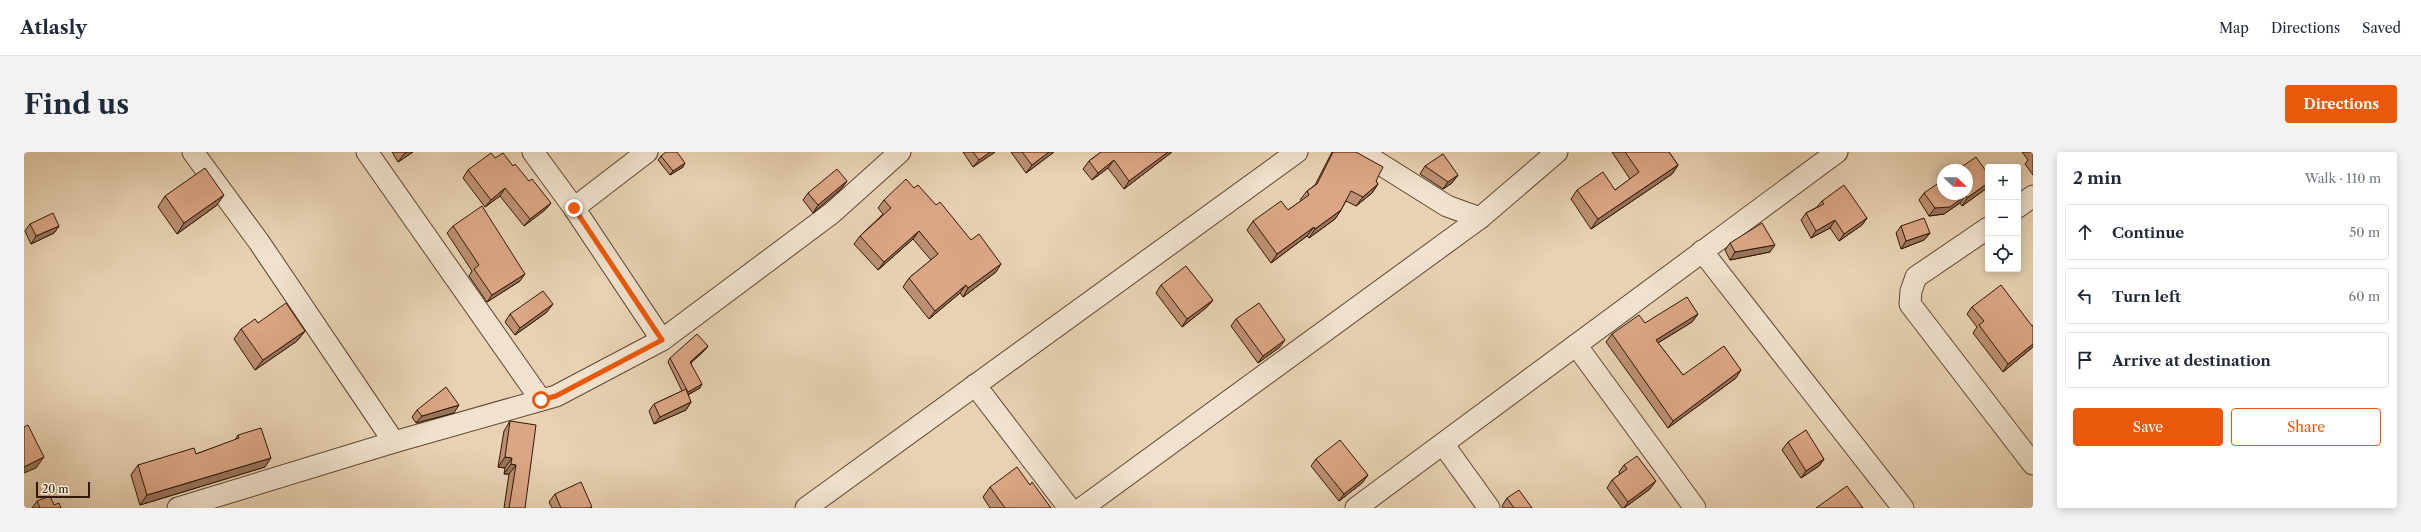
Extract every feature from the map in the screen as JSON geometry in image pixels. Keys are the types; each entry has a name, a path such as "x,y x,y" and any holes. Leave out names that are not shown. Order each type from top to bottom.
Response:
{"street":[{"path":"193,152 259,242 394,442"},
{"path":"367,152 541,400"},
{"path":"533,152 574,208 662,340"},
{"path":"574,208 647,152"},
{"path":"178,508 394,442 556,396 662,340 832,212 900,152"},
{"path":"806,508 1297,152"},
{"path":"1361,152 1447,206 1480,218"},
{"path":"1082,508 1480,218 1557,152"},
{"path":"1356,508 1837,152"},
{"path":"2021,205 2033,196"},
{"path":"1985,230 1916,277 1911,291 1910,304 2033,464"},
{"path":"1702,251 1903,508"},
{"path":"1576,345 1695,508"},
{"path":"975,385 1069,508"},
{"path":"1443,444 1489,508"}],"building":[{"path":"666,152 677,152 685,163 673,171 661,156"},
{"path":"973,152 990,152 979,160"},
{"path":"1022,152 1049,152 1032,165"},
{"path":"1101,152 1168,152 1129,181 1114,160 1098,173 1089,161"},
{"path":"1333,152 1356,152 1383,167 1376,181 1378,184 1363,197 1351,191 1341,210 1315,229 1314,227 1277,254 1253,221 1281,201 1288,210 1309,195 1307,191 1317,184"},
{"path":"1625,152 1669,152 1678,165 1598,219 1577,190 1603,172 1615,190 1639,172"},
{"path":"491,153 495,158 503,153 513,166 515,164 529,181 532,179 551,203 530,219 505,188 491,200 468,170"},
{"path":"1443,154 1458,175 1448,182 1425,166"},
{"path":"1976,157 1985,170 1985,185 1973,194 1973,164 1966,164"},
{"path":"205,168 224,195 184,223 165,196"},
{"path":"837,169 847,181 818,205 808,193"},
{"path":"906,179 914,188 918,185 936,205 940,202 971,240 979,234 1001,264 968,288 966,285 935,311 909,278 938,254 919,231 884,262 860,236 891,208 884,200"},
{"path":"1937,184 1937,200 1959,200 1950,207 1935,208 1924,193"},
{"path":"1844,185 1867,218 1844,234 1835,220 1816,231 1806,213 1824,204 1822,201"},
{"path":"482,206 525,274 492,295 474,269 479,265 453,226"},
{"path":"53,213 59,226 36,236 30,224"},
{"path":"1924,218 1930,233 1906,241 1901,226"},
{"path":"1762,223 1775,245 1735,252 1730,243"},
{"path":"1186,266 1213,300 1187,319 1161,285"},
{"path":"2001,285 2032,326 2033,325 2033,344 2008,364 1979,325 1984,321 1972,307"},
{"path":"543,291 553,304 520,328 510,314"},
{"path":"1687,297 1698,314 1656,340 1683,375 1724,346 1741,370 1673,421 1612,334 1639,315 1645,323"},
{"path":"286,303 305,331 263,360 241,329 255,319 258,323"},
{"path":"1259,303 1285,340 1263,356 1236,319"},
{"path":"697,334 708,346 690,362 702,384 688,392 670,358"},
{"path":"446,387 459,405 422,416 417,410"},
{"path":"686,389 691,402 660,417 654,404"},
{"path":"510,421 536,425 525,508 509,508 516,465 511,464 512,458 505,457"},
{"path":"28,425 44,457 24,467 24,427"},
{"path":"261,428 271,458 147,495 138,465 194,448 196,454 239,438 238,435"},
{"path":"1806,430 1824,459 1806,471 1788,442"},
{"path":"1340,440 1368,475 1344,494 1316,459"},
{"path":"1637,456 1656,481 1628,502 1612,480 1627,469 1624,465"},
{"path":"1017,467 1030,485 1032,482 1051,508 1005,508 990,487"},
{"path":"581,482 592,507 561,508 555,494"},
{"path":"1847,486 1863,508 1816,508"},
{"path":"1519,490 1532,508 1514,508 1507,498"},
{"path":"50,496 54,505 59,503 61,508 40,508 37,501"}],"route":[{"path":"541,400 556,396 662,340 574,208"}]}
